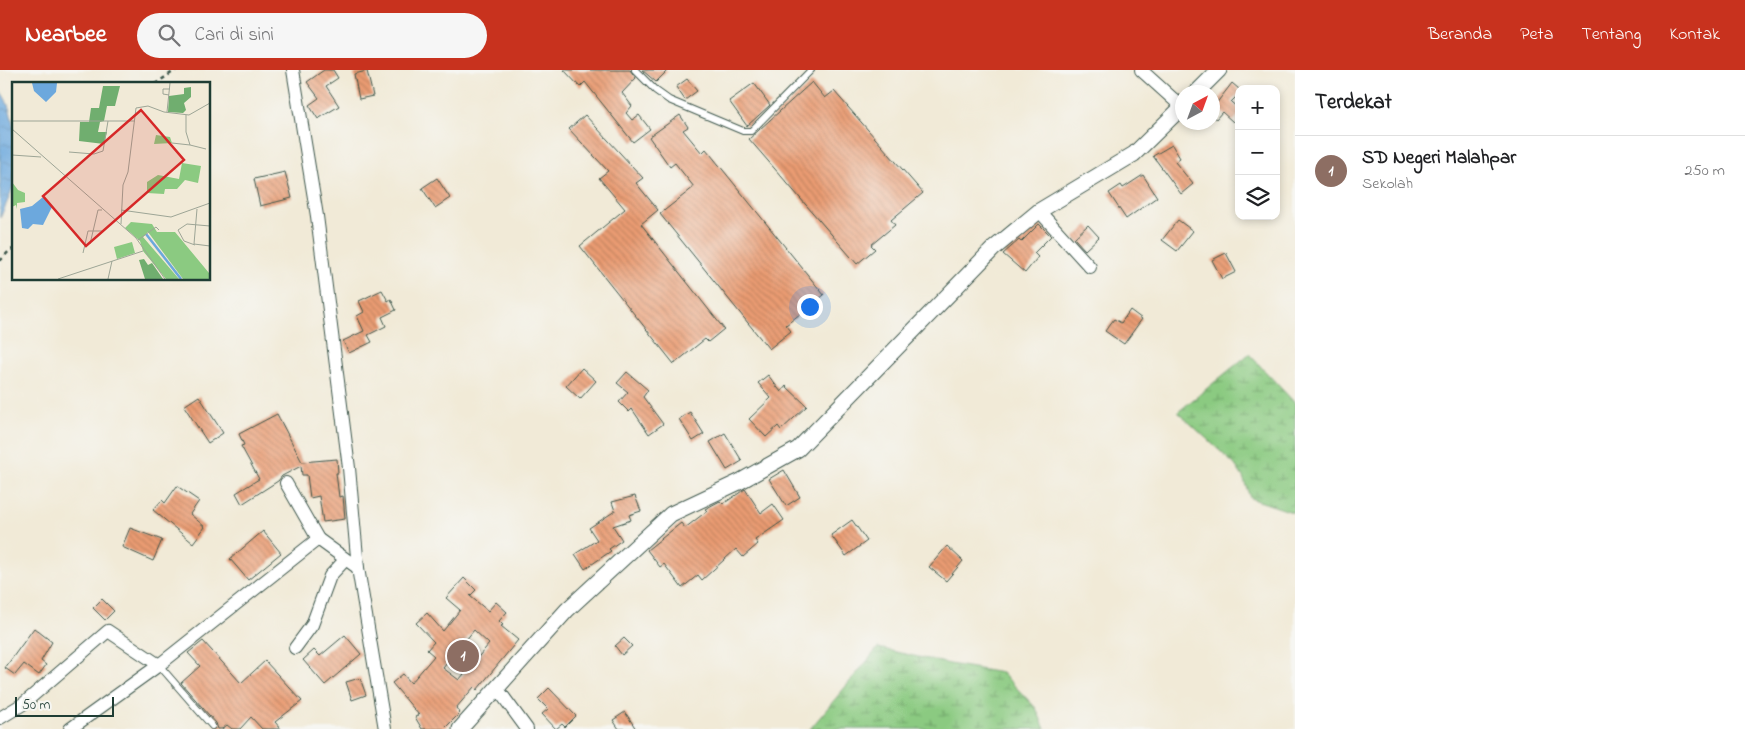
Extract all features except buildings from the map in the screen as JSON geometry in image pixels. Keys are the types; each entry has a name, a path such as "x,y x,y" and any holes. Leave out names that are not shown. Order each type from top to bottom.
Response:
{"street":[{"path":"292,70 322,251 350,468 358,568 385,729"},
{"path":"1141,70 1175,101"},
{"path":"1204,85 1219,70"},
{"path":"460,729 567,610 671,514 739,482 798,450 993,249 1039,211 1134,154 1175,114"},
{"path":"1039,211 1090,267"},
{"path":"286,483 318,539 334,548 345,560 358,568"},
{"path":"70,729 159,665 318,539"},
{"path":"295,648 312,625 330,576 345,560"},
{"path":"0,718 23,704 108,631 159,665"},
{"path":"497,688 527,729"}],"lane":[{"path":"635,70 655,90 669,100 743,131 751,131 811,70"},
{"path":"159,665 212,726"}],"path":[{"path":"158,82 176,70"},
{"path":"0,261 12,251"}],"green space":[{"path":"1249,354 1295,403 1295,513 1250,498 1243,477 1235,465 1178,412"},
{"path":"878,648 1002,673 1036,708 1045,729 810,729"}],"water":[{"path":"0,91 6,99 12,120 12,189 0,218"}],"place":[{"name":"SD Negeri Malahpar","path":"463,656"}]}
